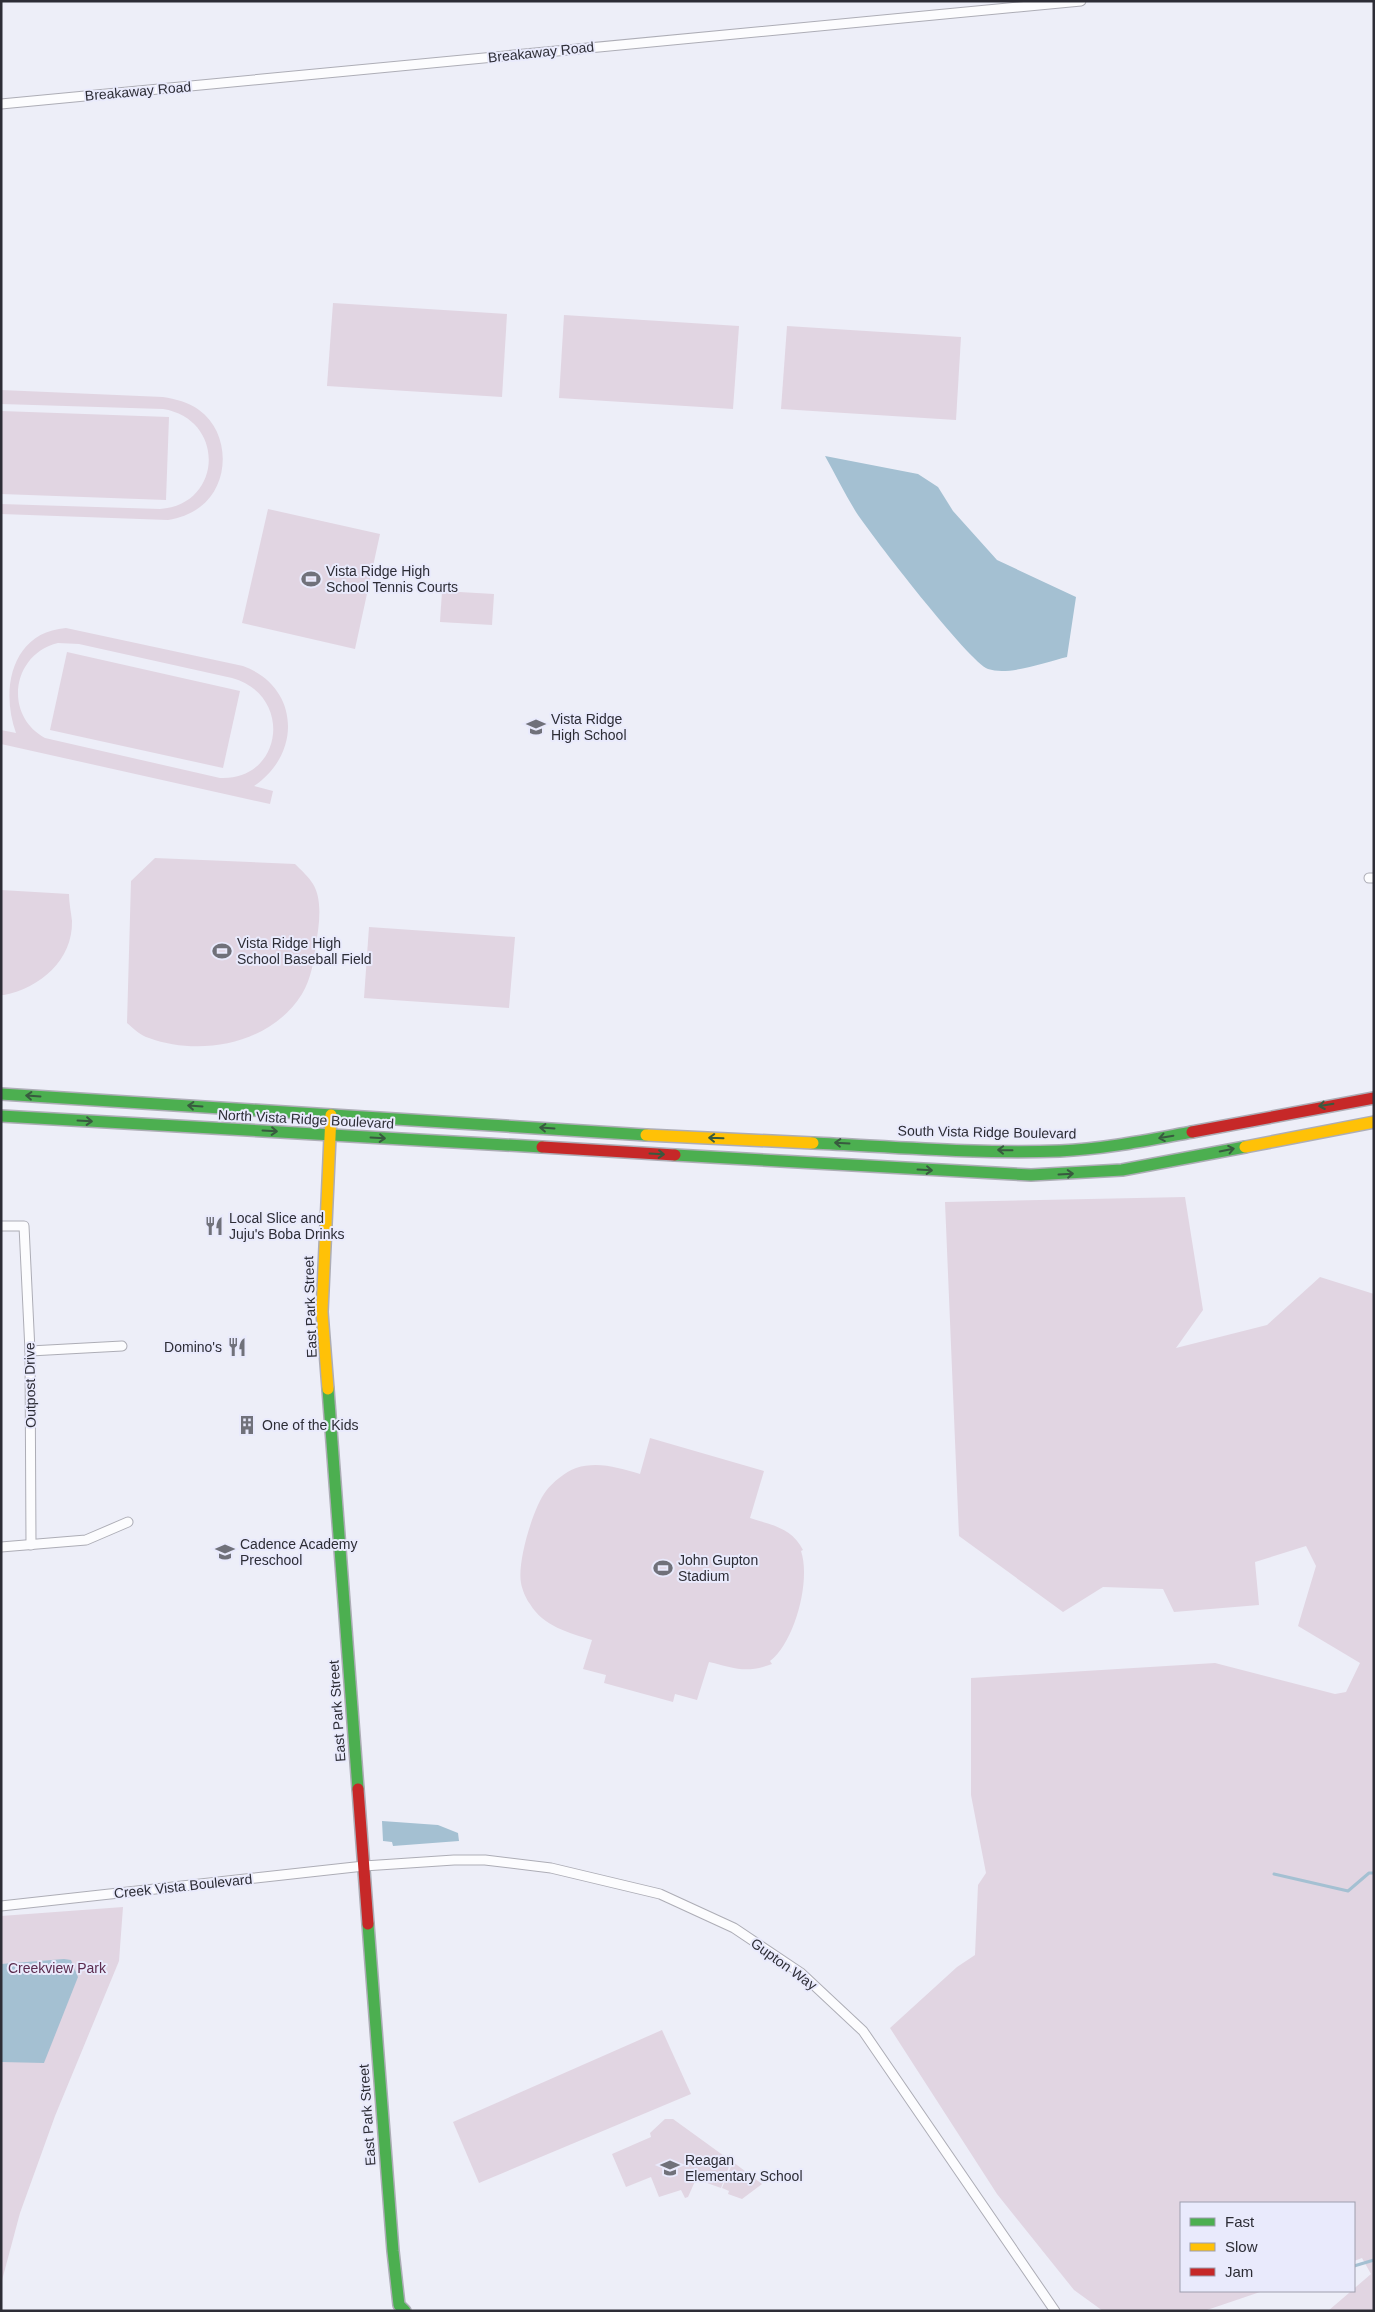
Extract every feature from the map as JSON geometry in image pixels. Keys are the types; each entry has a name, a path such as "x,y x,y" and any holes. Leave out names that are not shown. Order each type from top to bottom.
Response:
{"street":[{"name":"Breakaway Road","path":"1,104 1081,1"},
{"name":"North Vista Ridge Boulevard","path":"1,1094 595,1131"},
{"name":"South Vista Ridge Boulevard","path":"595,1131 967,1150 1060,1151 1115,1146 1374,1098"},
{"name":"East Park Street","path":"331,1115 322,1312 388,2198 399,2309"},
{"name":"North Vista Ridge Boulevard","path":"1,1116 1032,1175 1066,1175 1122,1170 1374,1122"},
{"name":"Outpost Drive","path":"1,1226 24,1226 30,1351 31,1545"},
{"path":"30,1351 122,1346"},
{"path":"1,1548 86,1540 128,1522"},
{"name":"Gupton Way","path":"364,1866 454,1860 485,1860 551,1868 660,1894 734,1928 801,1973 863,2031 1055,2311"},
{"name":"Creek Vista Boulevard","path":"1,1906 364,1866"}],"green space":[{"path":"333,303 507,314 502,397 327,386"},
{"path":"564,315 739,326 733,409 559,398"},
{"path":"787,326 961,337 956,420 781,409"},
{"path":"1,390 163,397 186,403 199,410 217,431 223,458 217,485 210,497 200,507 185,515 168,520 1,514 1,504 160,509 181,504 196,493 205,478 209,461 206,444 198,428 184,416 163,409 1,404"},
{"path":"1,411 169,417 166,500 1,494"},
{"name":"Vista Ridge High School Tennis Courts","path":"268,509 380,534 355,649 242,623"},
{"path":"442,591 494,594 492,625 440,622"},
{"path":"66,628 243,666 262,676 276,689 284,705 288,722 287,740 281,757 270,773 254,786 273,791 270,804 1,744 1,730 16,733 9,699 15,666 22,651 33,640 48,632","holes":["58,643 79,644 232,678 252,687 265,701 272,718 273,736 268,752 257,766 241,775 220,778 45,738 32,728 23,715 19,701 18,686 23,672 31,659 43,649"]},
{"path":"67,652 240,691 223,768 50,730"},
{"name":"Vista Ridge High School Baseball Field","path":"155,858 295,864 311,881 316,890 319,905 318,929 312,970 302,994 289,1011 272,1025 254,1035 233,1042 212,1046 190,1046 169,1044 146,1037 127,1023 131,881"},
{"path":"1,890 69,894 72,921 71,935 67,948 52,970 30,986 4,995 1,995"},
{"path":"369,927 515,937 509,1008 364,998"},
{"path":"1185,1197 1203,1310 1176,1348 1267,1325 1320,1277 1374,1294 1374,2311 1328,2311 1350,2292 1355,2292 1355,2288 1371,2274 1362,2258 1355,2261 1355,2202 1180,2202 1180,2292 1260,2292 1204,2311 1103,2311 1074,2290 997,2194 890,2028 957,1967 975,1955 978,1885 986,1873 971,1795 971,1678 1215,1663 1335,1694 1346,1692 1360,1663 1298,1626 1316,1566 1306,1546 1255,1562 1259,1605 1174,1612 1163,1589 1103,1587 1063,1612 959,1536 945,1202"},
{"name":"John Gupton Stadium","path":"650,1438 764,1471 750,1518 781,1528 793,1537 803,1550 801,1551 804,1563 804,1578 799,1610 787,1640 770,1661 772,1664 754,1669 740,1669 709,1662 697,1700 675,1694 673,1702 604,1683 606,1675 583,1669 592,1640 557,1628 542,1618 535,1612 524,1594 521,1583 521,1562 527,1535 536,1510 546,1491 568,1472 584,1466 608,1466 640,1474"},
{"name":"Creekview Park","path":"123,1907 119,1961 55,2116 20,2213 1,2284 1,1916"},
{"path":"662,2030 691,2094 479,2183 453,2122"},
{"path":"665,2119 673,2119 731,2161 721,2188 696,2179 688,2197 685,2198 681,2190 659,2197 651,2177 626,2187 612,2154 651,2137 650,2133"},
{"path":"733,2162 762,2184 742,2199 728,2194 729,2191 722,2188"}],"water":[{"path":"825,456 918,474 938,487 953,511 997,560 1076,597 1067,657 1028,668 1006,671 988,669 978,661 942,623 865,525"},
{"path":"382,1821 438,1825 458,1833 459,1841 393,1846 392,1842 383,1841"},
{"path":"71,1960 78,1977 44,2063 1,2062 1,1964"}],"waterway":[{"path":"1274,1874 1348,1891 1369,1873 1374,1873"},
{"path":"1355,2266 1374,2260"}],"traffic: fast":[{"path":"1,1094 646,1135"},
{"path":"1,1116 542,1147"},
{"path":"813,1143 967,1151 1029,1152 1077,1150 1110,1146 1192,1132"},
{"path":"675,1155 1031,1175 1122,1170 1245,1147"},
{"path":"328,1389 358,1789"},
{"path":"368,1924 393,2251 399,2305 405,2311"}],"traffic: slow":[{"path":"328,1389 322,1312 331,1115"},
{"path":"1245,1147 1374,1122"},
{"path":"646,1135 813,1143"}],"traffic: jam":[{"path":"1192,1132 1374,1098"},
{"path":"542,1147 675,1155"},
{"path":"358,1789 368,1924"}],"place":[{"name":"Vista Ridge High School Tennis Courts","path":"311,579"},
{"name":"Vista Ridge High School","path":"536,727"},
{"name":"Vista Ridge High School Baseball Field","path":"222,951"},
{"name":"Local Slice and Juju's Boba Drinks","path":"214,1226"},
{"name":"Domino's","path":"237,1347"},
{"name":"One of the Kids","path":"247,1425"},
{"name":"Cadence Academy Preschool","path":"225,1552"},
{"name":"John Gupton Stadium","path":"663,1568"},
{"name":"Reagan Elementary School","path":"670,2168"}]}
